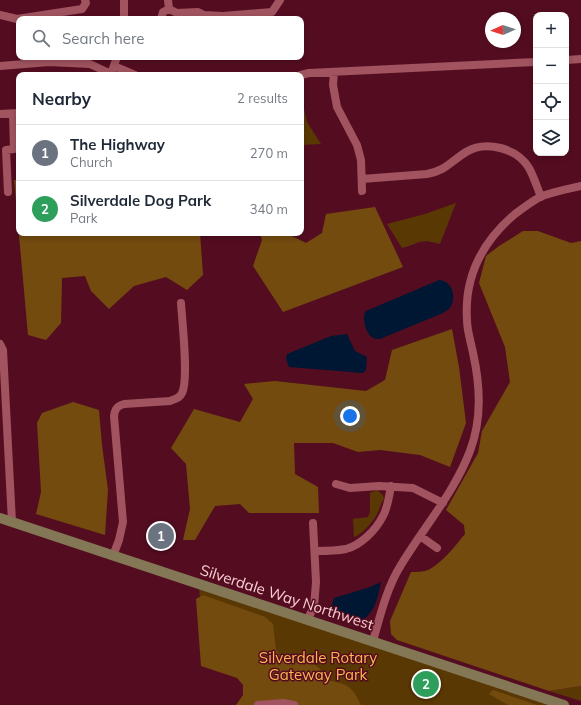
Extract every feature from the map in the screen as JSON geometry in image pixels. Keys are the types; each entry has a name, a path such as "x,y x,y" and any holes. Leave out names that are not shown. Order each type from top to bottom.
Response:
{"main road":[{"name":"Silverdale Way Northwest","path":"0,518 564,705"}],"street":[{"path":"36,16 82,9 86,3 85,0"},
{"path":"124,0 124,16"},
{"path":"168,0 169,9"},
{"path":"169,9 177,13 198,12 204,15 223,16 272,12 280,0"},
{"path":"162,16 163,12 169,9"},
{"path":"0,15 16,19"},
{"path":"569,60 581,59"},
{"path":"112,72 116,60"},
{"path":"0,66 49,62 90,64 105,72"},
{"path":"304,74 310,72 533,62"},
{"path":"114,66 128,72"},
{"path":"334,72 333,85 335,98 342,118 357,145 361,160 362,191"},
{"path":"0,114 16,113"},
{"path":"362,179 437,172 448,166 467,151 478,147 496,147 503,148 523,162 528,168 541,197"},
{"path":"8,192 6,150 16,149"},
{"path":"373,641 392,584 400,566 443,503 470,450 476,431 479,388 467,320 470,282 479,257 502,225 525,206 541,197 581,186"},
{"path":"113,556 119,540 123,522 114,416 115,411 117,407 124,404 170,401 177,399 182,394 186,379 181,303"},
{"path":"0,344 3,350 12,522"},
{"path":"336,484 350,488 391,486 413,488 443,503"},
{"path":"315,551 346,549 359,542 373,531 383,516 388,502 391,486"},
{"path":"307,620 314,607 316,582 313,523"},
{"path":"420,536 437,548"},
{"path":"258,705 282,703 294,705"}],"green space":[{"path":"304,109 307,122 321,144 304,145"},
{"path":"456,203 440,244 423,241 402,248 387,224 425,214"},
{"path":"377,490 383,495 384,499 378,512 367,528 354,537 353,519 368,517 370,512 370,493"},
{"name":"Silverdale Rotary Gateway Park","path":"199,585 564,705 289,705 288,693 204,664"},
{"path":"581,686 581,701 549,691"}],"shaded area":[{"path":"14,180 16,180 16,202"},
{"path":"375,207 403,267 283,312 253,266 262,240 261,236 292,236 306,243 322,233 326,214"},
{"path":"523,231 538,231 571,243 581,241 581,686 549,691 397,640 391,634 390,621 411,572 426,571 435,566 449,553 465,534 464,525 446,510 478,453 482,431 510,382 505,347 479,283 486,256"},
{"path":"19,236 200,236 203,275 187,290 166,277 134,286 109,309 91,291 85,276 62,278 61,323 46,340 28,335"},
{"path":"452,329 459,367 466,423 450,467 420,455 380,450 358,452 333,443 294,443 295,474 318,487 319,513 249,513 240,504 215,506 195,540 183,540 190,509 186,464 171,448 194,409 240,422 253,399 244,384 275,381 366,391 385,380 392,350"},
{"path":"73,402 99,410 108,490 105,535 36,514 41,492 37,423 42,413"},
{"path":"203,595 265,617 273,624 276,650 284,662 294,663 309,660 320,669 325,680 348,686 361,705 236,705 243,695 243,685 237,678 201,666 196,599"},
{"path":"493,690 537,705 508,705 489,694"}],"water":[{"path":"439,280 448,284 453,292 453,301 448,310 380,339 370,336 366,330 364,321 366,311"},
{"path":"347,334 355,351 367,357 366,370 363,373 289,367 286,359 287,354 331,336"},
{"path":"381,582 373,609 366,618 361,621 330,611 334,598"}],"place":[{"name":"The Highway","path":"161,536"},
{"name":"Silverdale Dog Park","path":"426,684"}]}
